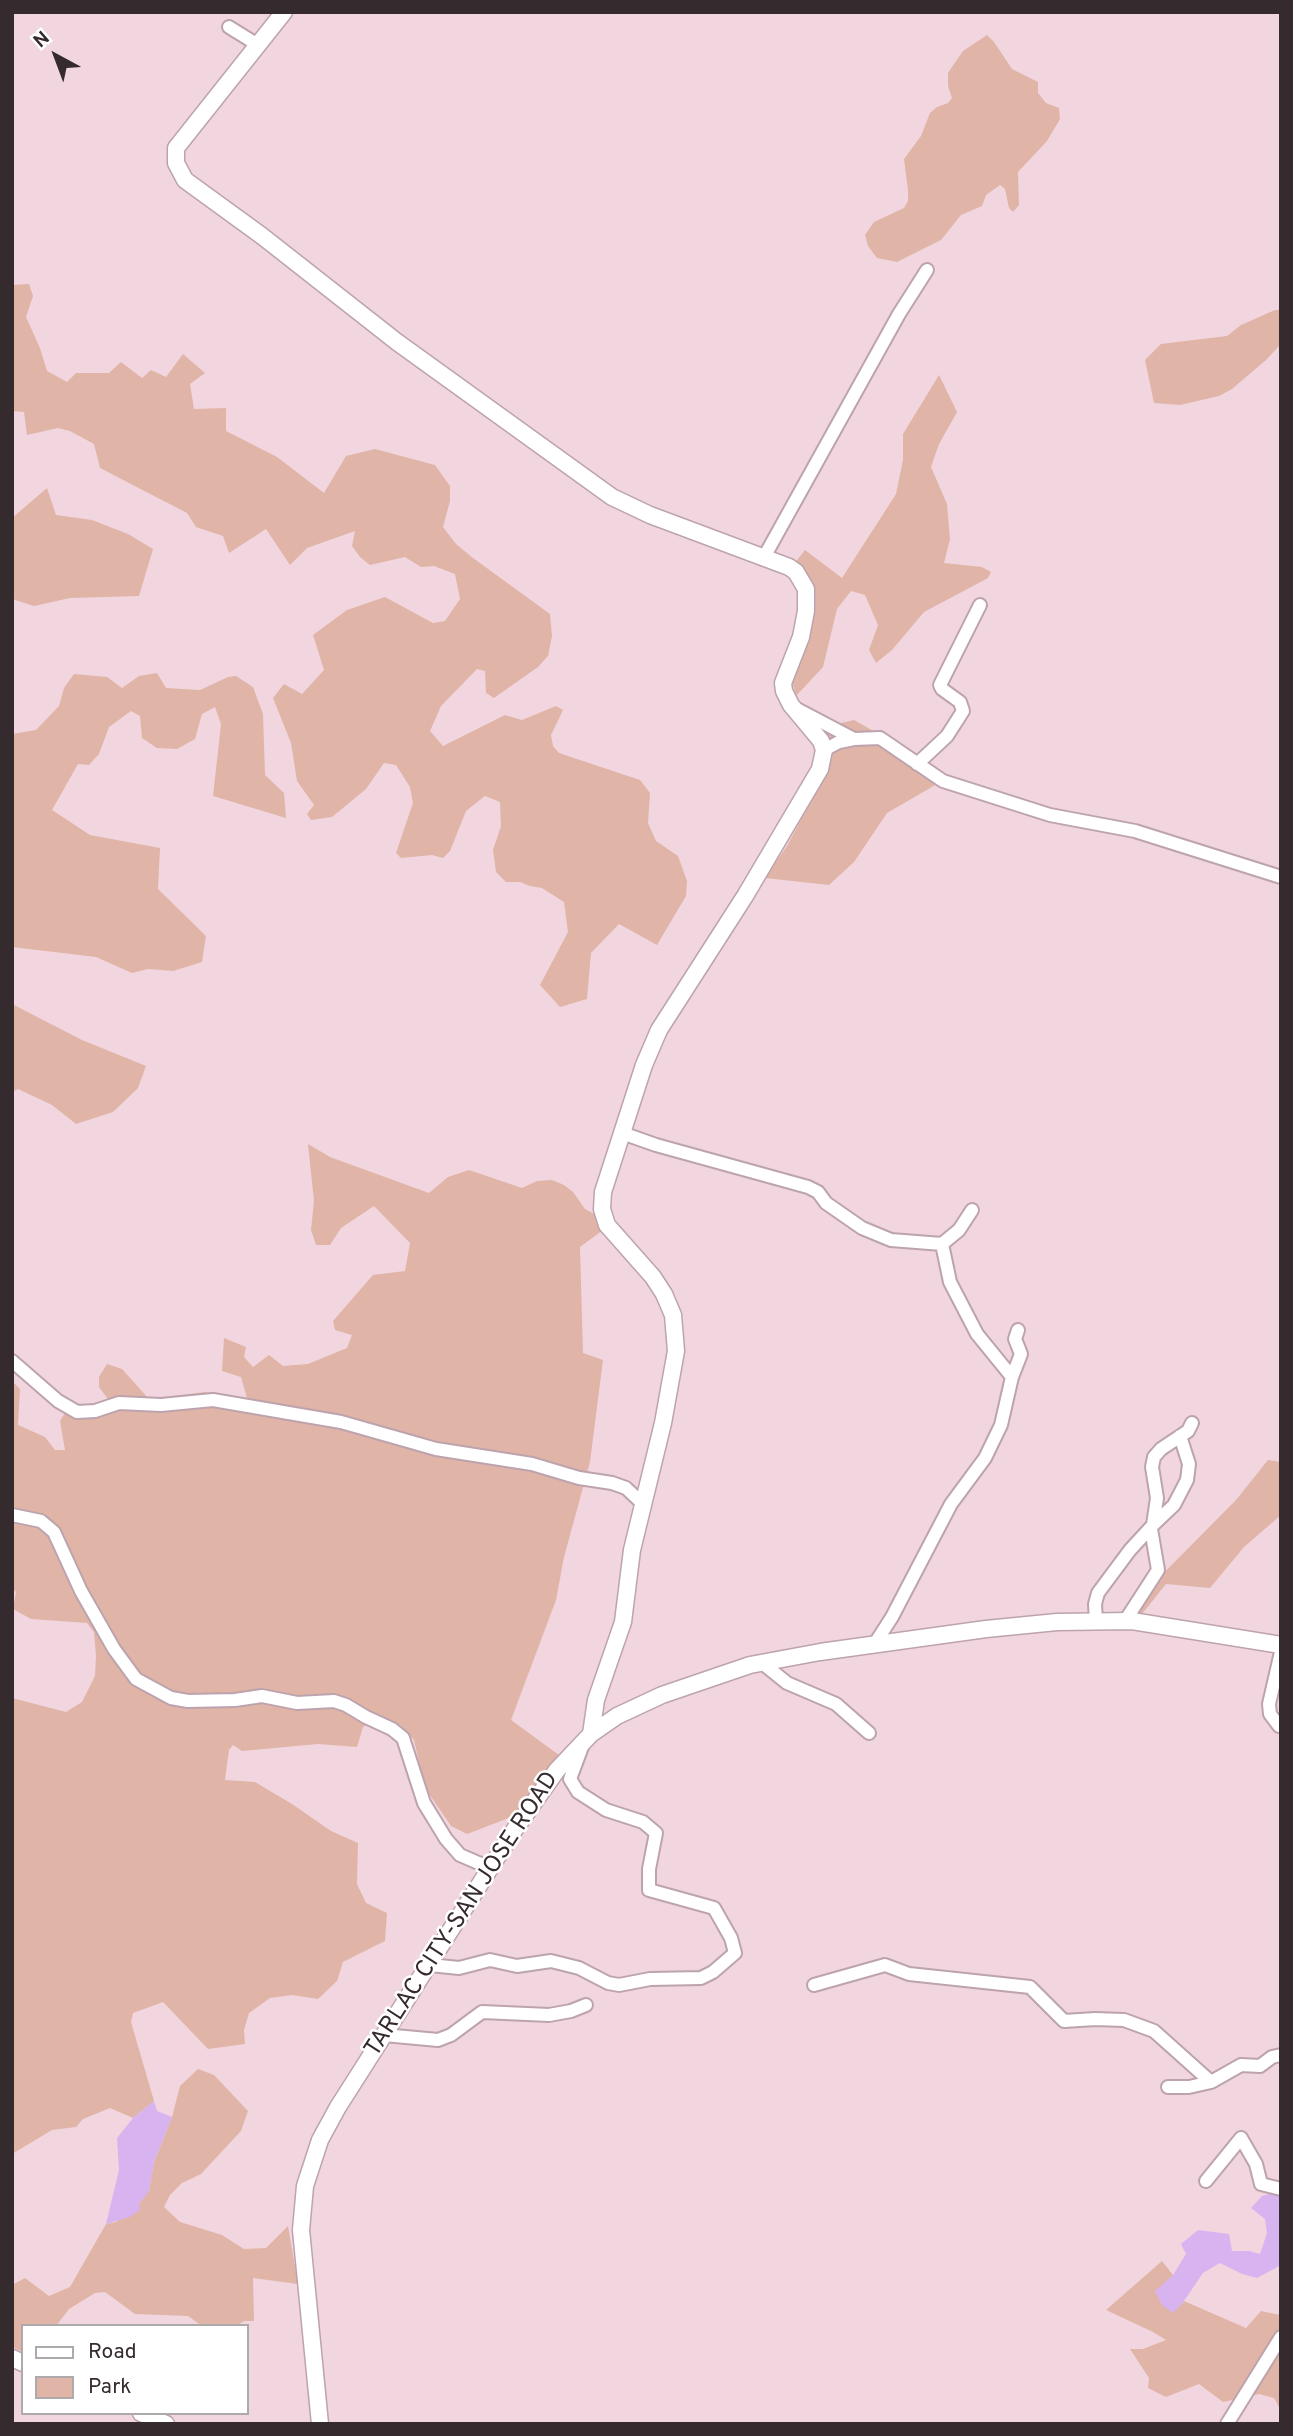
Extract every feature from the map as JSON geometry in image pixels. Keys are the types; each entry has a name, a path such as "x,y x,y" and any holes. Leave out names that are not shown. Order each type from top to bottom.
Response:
{"street":[{"path":"284,12 176,148 176,163 185,180 262,236 397,342 612,498 796,572 806,589 806,611 802,637 783,683 785,697 816,734 824,750 820,769 745,896 659,1030 644,1065 603,1192 604,1218 611,1232 653,1277 664,1294 673,1315 676,1339 673,1375 630,1560 623,1622 596,1700 588,1736 569,1779 578,1792 606,1810 643,1822 656,1833 649,1869 649,1890 714,1908 736,1953 701,1978 650,1979 619,1984 608,1983 579,1968 551,1962 517,1966 490,1960 459,1968 430,1965"},
{"path":"229,27 258,45"},
{"path":"763,559 899,314 927,270"},
{"path":"917,764 947,736 963,711 960,702 940,685 980,604"},
{"path":"790,705 854,739"},
{"path":"824,750 839,742 880,738 943,781 1044,813 1135,831 1281,877"},
{"path":"622,1133 808,1187 862,1228 891,1240 942,1244 959,1230 972,1210"},
{"path":"942,1244 950,1282 966,1314 977,1334 1012,1377"},
{"path":"874,1645 892,1617 951,1504 985,1458 1001,1425 1012,1377 1021,1354 1015,1339 1018,1330"},
{"path":"12,1361 58,1401 77,1412 95,1411 119,1403 161,1405 213,1399 332,1420 417,1444 532,1464 579,1478 612,1483 626,1488 643,1504"},
{"path":"1125,1621 1158,1570 1152,1527 1157,1498 1152,1467 1154,1457 1181,1436 1192,1423"},
{"path":"1096,1620 1095,1604 1098,1593 1130,1550 1174,1505 1187,1480 1189,1464 1181,1436"},
{"path":"12,1515 41,1521 54,1532 81,1591 114,1649 136,1679 171,1698 188,1701 235,1700 262,1696 297,1703 334,1701 392,1729 407,1745 424,1803 449,1844 466,1858 490,1868"},
{"name":"TARLAC CITY-SAN JOSE ROAD","path":"320,2424 302,2248 302,2207 305,2186 320,2140 490,1868 546,1785 588,1736 617,1716 662,1695 723,1672 761,1662 998,1627 1096,1620 1125,1621 1281,1645"},
{"path":"1279,1726 1270,1714 1269,1704 1281,1652"},
{"path":"761,1662 787,1683 836,1704 869,1733"},
{"path":"814,1985 885,1965 909,1974 1030,1987 1064,2021 1124,2020 1154,2031 1211,2082"},
{"path":"384,2035 438,2040 451,2035 482,2012 549,2015 586,2005"},
{"path":"1168,2087 1189,2087 1211,2082 1241,2065 1260,2066 1272,2057 1281,2055"},
{"path":"1206,2181 1241,2138 1251,2153 1261,2184 1281,2189"},
{"path":"1227,2424 1281,2337"},
{"path":"146,2415 166,2424"}],"green space":[{"path":"987,35 1012,69 1038,82 1038,93 1046,103 1059,108 1060,119 1047,141 1018,172 1019,205 1013,212 1009,208 1005,189 1000,185 986,195 982,206 961,215 941,240 897,262 877,258 868,246 865,235 874,222 904,208 908,201 908,190 904,159 921,136 930,113 952,98 948,73 954,64 963,51"},
{"path":"29,284 33,296 26,317 47,371 67,382 76,373 109,373 121,362 142,378 151,370 166,377 183,354 205,373 190,384 194,409 226,408 226,431 277,457 324,493 346,456 375,449 435,465 450,486 450,501 443,527 456,544 473,558 550,614 552,636 548,656 538,667 494,698 486,693 485,671 477,669 441,706 430,731 443,746 505,715 522,720 556,706 563,710 551,735 553,746 559,753 640,780 650,793 648,823 656,841 678,856 687,881 686,896 657,945 619,924 591,953 587,999 560,1007 540,985 568,932 564,902 542,888 520,882 506,882 496,872 493,850 501,826 500,802 485,796 466,811 450,851 443,858 432,855 401,858 396,853 413,803 410,787 396,765 384,763 366,789 332,817 311,820 307,814 314,805 297,781 291,743 273,698 284,684 302,694 324,670 313,635 347,610 385,597 433,623 445,621 460,599 455,574 434,566 421,567 405,557 370,565 352,546 355,531 307,548 290,565 266,529 229,553 223,536 196,527 187,513 100,468 94,444 70,431 58,428 27,435 24,412 12,411 12,285"},
{"path":"1275,310 1281,310 1281,344 1232,389 1219,396 1180,405 1154,403 1145,360 1161,344 1227,336 1241,325"},
{"path":"939,375 957,412 939,444 931,467 947,504 950,539 944,563 982,567 991,572 988,578 924,612 892,650 876,663 869,650 878,625 865,595 851,591 837,609 823,667 796,696 792,681 807,633 794,564 805,550 842,578 896,494 903,460 903,434"},
{"path":"47,488 56,515 92,520 128,534 153,549 139,596 70,598 34,606 12,599 12,518"},
{"path":"157,673 166,688 200,690 236,676 253,687 263,714 265,775 284,793 286,818 213,796 221,724 215,707 202,714 195,739 177,749 157,748 142,738 140,716 131,711 109,727 99,754 89,765 78,764 52,810 90,835 160,848 158,889 206,936 202,962 173,971 148,969 132,973 96,957 12,947 12,734 36,730 59,706 64,688 74,674 107,677 122,688 139,676"},
{"path":"854,720 877,733 937,784 887,813 854,862 829,885 765,878 787,846 827,771 820,728"},
{"path":"12,1004 82,1040 146,1066 138,1088 113,1112 76,1124 52,1105 18,1089 12,1092"},
{"path":"308,1144 330,1157 429,1193 448,1177 469,1170 522,1188 537,1181 552,1180 573,1192 585,1209 598,1216 603,1230 580,1247 583,1353 603,1360 590,1462 564,1557 556,1600 511,1720 559,1755 514,1816 467,1834 451,1826 425,1788 414,1740 401,1726 378,1717 363,1727 357,1747 318,1744 242,1751 233,1745 229,1750 225,1780 255,1782 331,1831 358,1843 357,1884 366,1903 387,1913 385,1941 343,1962 337,1981 318,1999 292,1995 270,1998 249,2013 244,2030 245,2044 208,2049 163,2002 133,2013 131,2022 154,2101 133,2118 110,2108 83,2119 76,2127 52,2130 12,2154 12,1698 66,1712 82,1702 95,1676 96,1656 94,1632 87,1623 31,1619 13,1609 16,1592 12,1588 12,1381 20,1389 18,1425 45,1437 55,1450 65,1450 60,1421 69,1406 110,1402 99,1387 99,1377 107,1364 122,1369 149,1399 205,1392 247,1398 241,1377 222,1371 224,1338 246,1347 244,1357 253,1367 269,1355 283,1366 308,1364 347,1348 352,1335 335,1330 333,1321 373,1275 405,1271 410,1243 374,1206 341,1228 330,1245 316,1245 311,1230 314,1201"},
{"path":"1268,1460 1281,1462 1281,1515 1244,1547 1210,1588 1166,1584 1142,1614 1125,1612 1236,1500"},
{"path":"198,2069 214,2075 248,2111 241,2131 201,2174 182,2183 170,2195 164,2207 180,2222 222,2235 244,2249 266,2248 288,2226 298,2284 253,2278 254,2321 239,2324 199,2324 188,2316 135,2314 105,2292 95,2293 69,2309 58,2324 21,2324 21,2351 12,2347 12,2285 25,2278 49,2296 70,2287 106,2224 116,2222 139,2204 149,2190 154,2162 172,2117 180,2086"},
{"path":"1162,2261 1173,2275 1173,2312 1184,2301 1246,2328 1261,2311 1280,2315 1281,2411 1274,2398 1259,2394 1223,2402 1199,2384 1166,2397 1148,2388 1149,2378 1130,2349 1143,2349 1166,2340 1106,2310"}],"shaded area":[{"path":"154,2101 157,2111 172,2117 154,2162 149,2191 139,2204 140,2210 130,2217 106,2224 119,2170 117,2138 133,2118"},
{"path":"1277,2192 1281,2197 1281,2265 1257,2278 1220,2263 1203,2273 1173,2313 1162,2305 1155,2291 1173,2275 1186,2254 1181,2244 1198,2230 1229,2234 1232,2251 1260,2254 1267,2233 1265,2219 1251,2208 1262,2196"}]}
